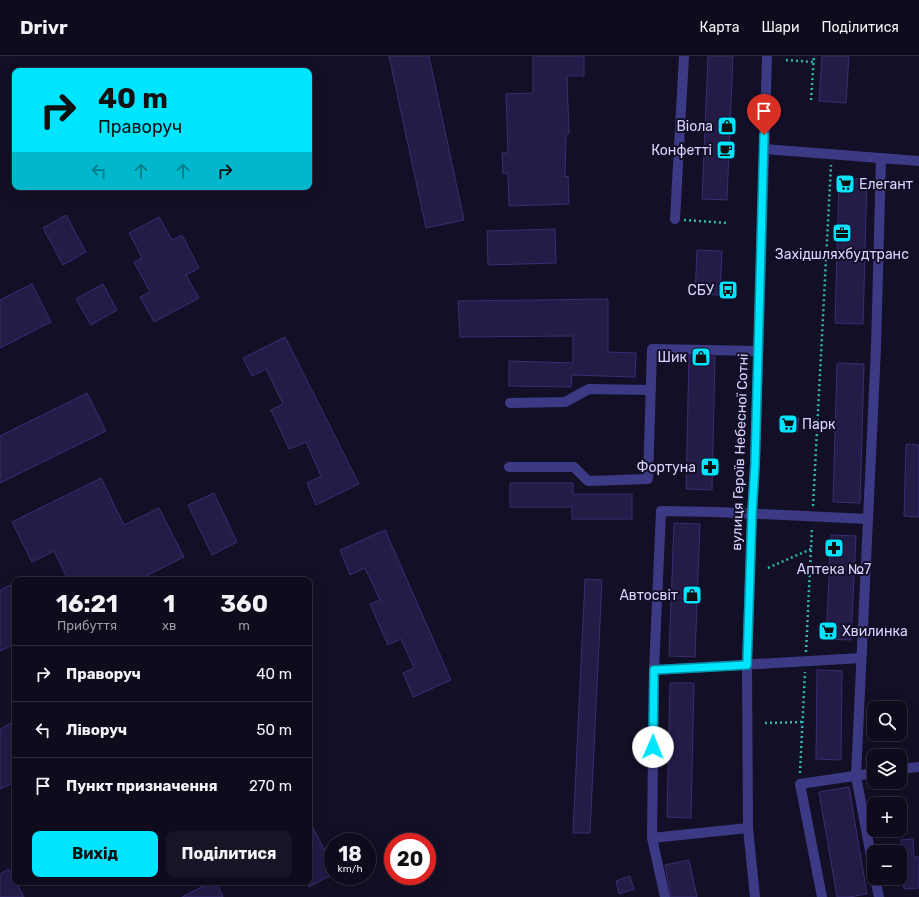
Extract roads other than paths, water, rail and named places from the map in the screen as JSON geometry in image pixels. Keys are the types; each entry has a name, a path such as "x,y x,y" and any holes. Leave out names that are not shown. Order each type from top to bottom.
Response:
{"street":[{"path":"675,219 684,56"},
{"name":"вулиця Героїв Небесної Сотні","path":"755,897 748,828 747,665 755,464 767,56"},
{"path":"764,149 919,161"},
{"path":"869,845 856,776 876,348 881,158"},
{"path":"509,467 574,467 588,481 648,479 652,350 758,351"},
{"path":"510,403 565,402 589,389 651,390"},
{"path":"665,897 652,838 654,670 661,512 716,512 868,520"},
{"path":"654,670 861,658"},
{"path":"907,768 919,767"},
{"path":"822,897 800,784 867,774"},
{"path":"652,838 748,828"},
{"path":"876,885 879,897"}],"place":[{"name":"Віола","path":"727,126"},
{"name":"Конфетті","path":"726,150"},
{"name":"Елегант","path":"845,184"},
{"name":"Західшляхбудтранс","path":"842,233"},
{"name":"СБУ","path":"728,290"},
{"name":"Шик","path":"701,357"},
{"name":"Парк","path":"788,424"},
{"name":"Фортуна","path":"710,467"},
{"name":"Аптека №7","path":"834,548"},
{"name":"Автосвіт","path":"692,595"},
{"name":"Хвилинка","path":"828,631"}]}
